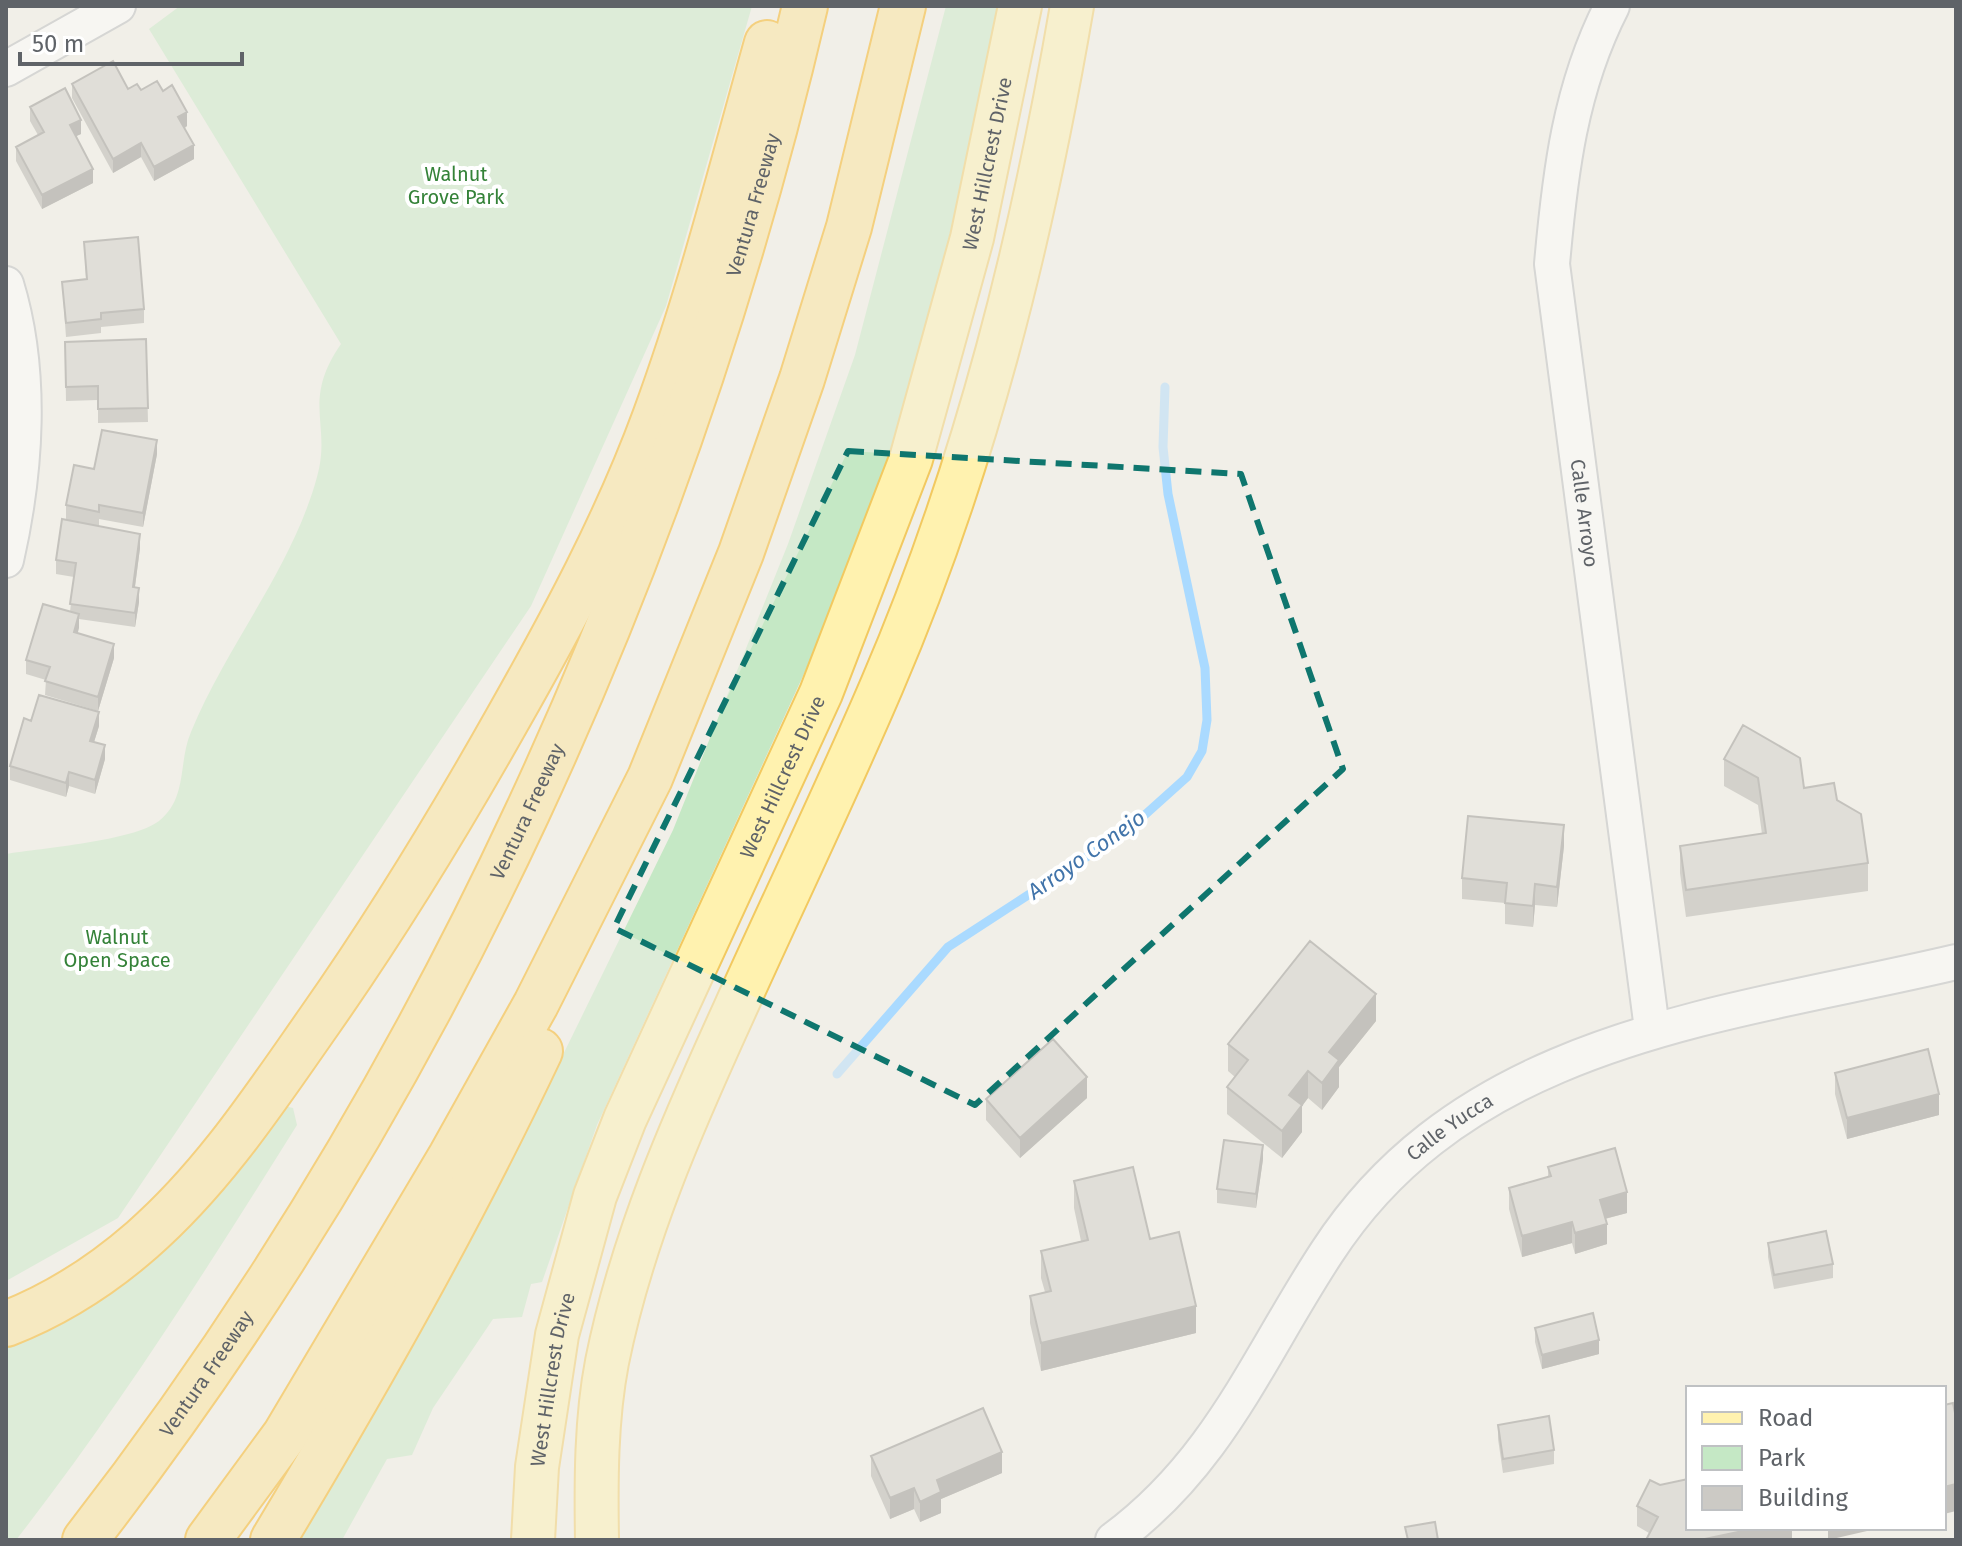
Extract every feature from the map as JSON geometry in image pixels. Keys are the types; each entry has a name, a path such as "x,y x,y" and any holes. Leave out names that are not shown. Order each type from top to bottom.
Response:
{"highway":[{"path":"6,1324 52,1304 142,1240 211,1169 363,958 445,829 550,644 602,542 655,418 719,215 778,6"},
{"name":"Ventura Freeway","path":"85,1540 211,1371 312,1215 376,1107 531,804 618,603 680,439 771,151 805,6"},
{"path":"273,1540 405,1318 489,1160 566,997 741,553 802,379 849,227 903,6"},
{"path":"208,1540 285,1435 451,1156 536,1004 650,778"}],"main road":[{"name":"West Hillcrest Drive","path":"533,1540 537,1467 557,1335 595,1196 625,1119 821,693 911,459 972,238 1020,6"},
{"path":"597,1540 599,1443 607,1365 660,1179 883,684 960,482 987,397 1027,241 1051,130 1072,6"},
{"path":"557,1335 577,1328 584,1332 599,1443"}],"street":[{"path":"6,69 118,6"},
{"name":"Calle Arroyo","path":"1612,6 1578,87 1561,163 1552,264 1652,1029"},
{"path":"6,284 15,324 24,404 21,473 6,560"},
{"name":"Calle Yucca","path":"1113,1540 1194,1464 1243,1397 1328,1250 1398,1169 1444,1127 1508,1088 1576,1056 1652,1029 1956,962"}],"highlighted area":[{"path":"848,451 1241,474 1343,769 975,1105 614,928"}],"green space":[{"path":"180,6 752,6 666,306 531,606 118,1218 6,1281 6,854 129,834 159,821 168,812 178,791 191,732 222,668 276,575 306,511 321,458 322,382 341,344 149,29"},
{"path":"946,6 998,6 987,95 912,399 847,580 597,1125 542,1282 531,1284 522,1317 493,1319 433,1408 412,1455 387,1459 342,1540 289,1540 402,1359 513,1157 673,830 788,544 855,355"},
{"path":"284,1106 293,1108 297,1125 230,1231 91,1439 16,1540 6,1540 6,1337"}],"building":[{"path":"113,61 128,89 137,84 141,90 157,81 163,91 172,85 187,112 178,117 194,145 154,167 141,143 113,159 72,84"},
{"path":"65,88 81,120 70,125 93,169 42,195 16,147 44,132 30,107"},
{"path":"138,237 144,309 101,313 101,319 66,323 62,282 87,279 84,242"},
{"path":"146,339 148,408 98,409 98,386 66,387 65,342"},
{"path":"102,430 157,440 143,513 99,505 99,512 66,505 74,465 94,469"},
{"path":"62,519 140,534 133,587 139,588 135,613 70,604 76,563 56,560"},
{"path":"43,604 79,614 74,632 114,644 98,697 45,681 50,667 26,660"},
{"path":"39,695 99,712 90,741 105,745 95,780 69,772 66,783 10,766 24,718 31,721"},
{"path":"1743,725 1800,758 1804,788 1834,783 1837,800 1861,814 1868,863 1686,890 1680,846 1766,833 1758,778 1724,759"},
{"path":"1468,816 1564,825 1557,887 1535,884 1533,906 1505,903 1507,883 1462,878"},
{"path":"1310,941 1376,994 1329,1052 1339,1060 1322,1083 1308,1071 1289,1095 1302,1105 1282,1131 1227,1087 1248,1060 1228,1044"},
{"path":"1053,1039 1087,1077 1020,1138 986,1099"},
{"path":"1928,1049 1939,1094 1847,1118 1835,1073"},
{"path":"1224,1140 1263,1145 1256,1194 1217,1189"},
{"path":"1615,1148 1627,1192 1600,1200 1607,1224 1575,1233 1572,1222 1522,1236 1509,1188 1551,1176 1548,1167"},
{"path":"1133,1167 1150,1239 1179,1232 1196,1306 1041,1343 1030,1296 1051,1291 1041,1251 1088,1240 1074,1181"},
{"path":"1826,1231 1833,1264 1774,1275 1768,1243"},
{"path":"1593,1313 1599,1340 1542,1355 1535,1328"},
{"path":"1953,1403 1956,1418 1956,1484 1946,1486 1946,1405"},
{"path":"983,1408 1002,1452 937,1480 941,1492 920,1502 914,1488 890,1498 871,1456"},
{"path":"1549,1416 1554,1450 1503,1459 1498,1425"},
{"path":"1686,1479 1686,1530 1748,1530 1700,1540 1646,1540 1658,1517 1637,1506 1650,1480 1660,1485"},
{"path":"1435,1522 1438,1540 1408,1540 1405,1527"}],"waterway":[{"name":"Arroyo Conejo","path":"837,1074 948,947 1128,830 1187,777 1202,751 1207,720 1205,668 1168,494 1163,447 1165,387"}],"park label":[{"name":"Walnut Grove Park","path":"456,186"},
{"name":"Walnut Open Space","path":"117,948"}]}
